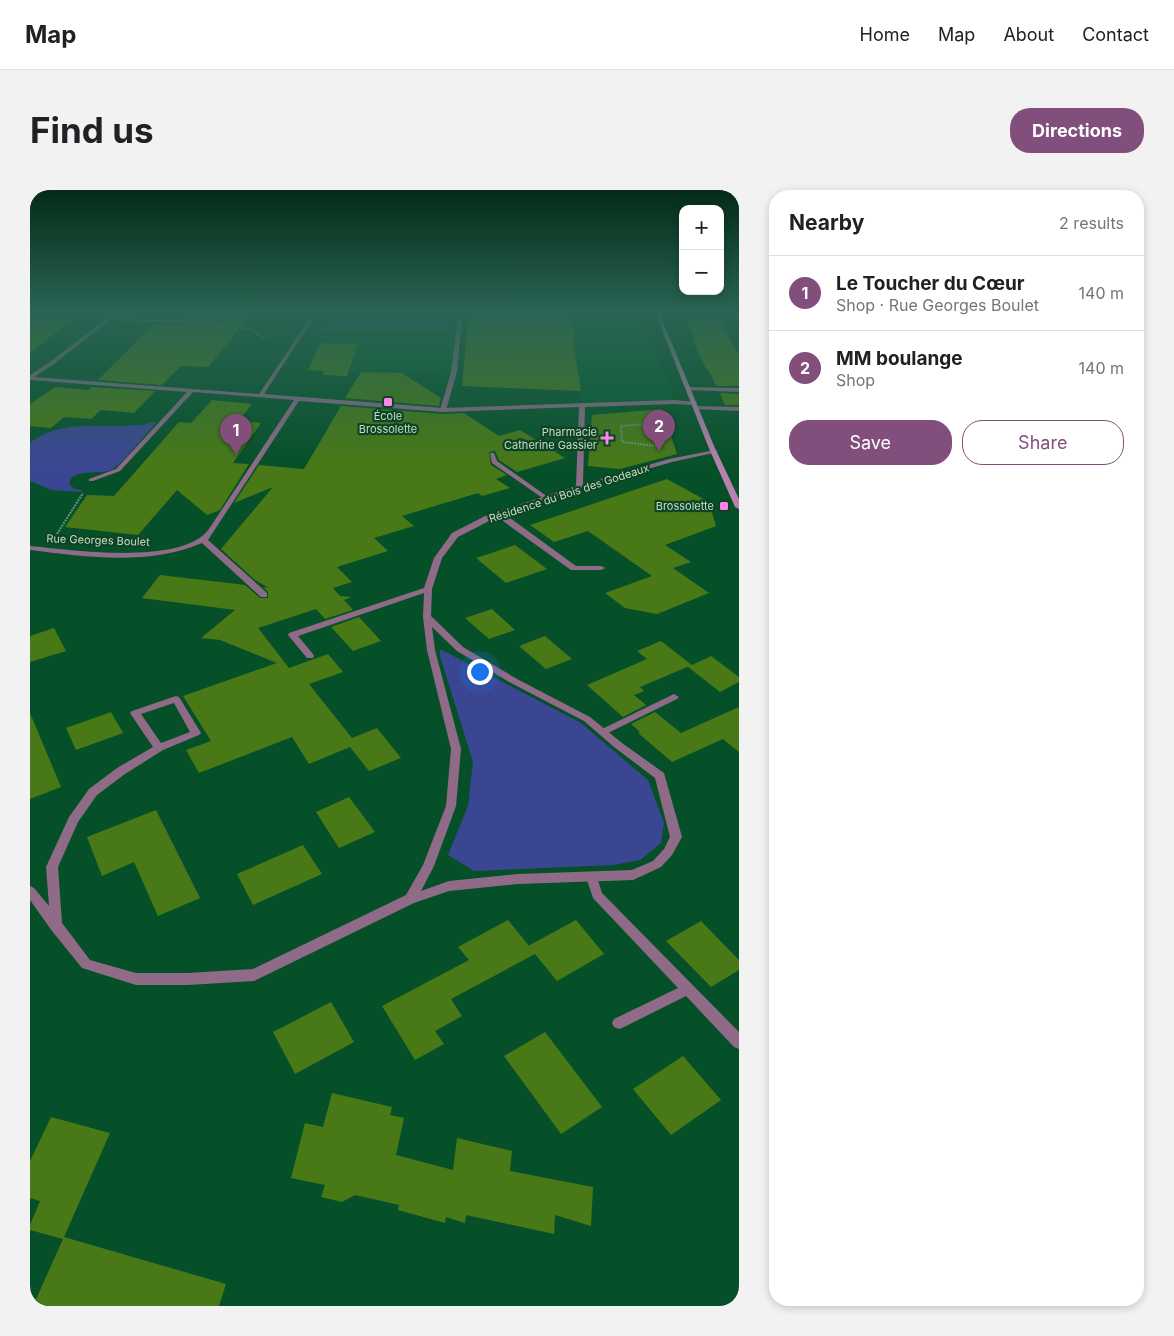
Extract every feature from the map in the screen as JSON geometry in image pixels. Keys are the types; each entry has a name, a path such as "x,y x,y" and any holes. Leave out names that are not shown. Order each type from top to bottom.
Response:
{"street":[{"path":"30,378 50,364"},
{"path":"261,395 281,364"},
{"path":"443,410 455,364"},
{"path":"679,364 714,452 739,506"},
{"path":"30,378 443,410 582,405 695,405 739,409"},
{"path":"689,388 739,390"},
{"path":"91,480 118,470 192,390"},
{"path":"264,595 203,540 212,530 298,398"},
{"path":"579,487 582,405"},
{"name":"Résidence du Bois des Godeaux","path":"410,899 428,866 451,806 456,750 431,650 427,617 428,589 438,558 455,535 499,514 579,487 671,460 714,452"},
{"path":"492,454 494,462 546,498"},
{"path":"499,514 574,568 601,568"},
{"name":"Rue Georges Boulet","path":"30,548 81,553 159,553 185,548 203,540"},
{"path":"310,656 292,635 428,589"},
{"path":"30,891 56,928 86,964 136,979 188,979 254,975 410,899 449,886 518,879 633,875 657,864 668,852 676,837 660,776 587,718 529,690 460,649 427,617"},
{"path":"603,732 674,697"},
{"path":"56,928 52,867 73,820 93,792 121,771 159,748 196,734 176,699 135,714 159,748"},
{"path":"592,877 597,895 739,1042"},
{"path":"619,1023 688,989"}],"path":[{"path":"661,446 622,442 621,426 670,422"},
{"path":"47,550 91,480"}],"shaded area":[{"path":"351,364 455,364 453,376 349,371"},
{"path":"576,364 661,364 672,390 674,402 582,405"},
{"path":"157,422 123,461 113,469 103,472 82,473 71,478 69,484 75,489 82,490 81,492 52,490 30,481 30,443 40,436 62,428 137,425"},
{"path":"440,649 581,723 648,780 664,823 661,843 640,860 613,865 474,871 448,855 468,806 473,762 440,656"}],"building":[{"path":"114,364 210,364 208,367 181,366 162,385 98,380"},
{"path":"311,364 351,364 347,376 323,375 324,371 308,370"},
{"path":"464,364 577,364 581,391 462,386"},
{"path":"704,364 739,364 739,386 716,386 708,369 706,369"},
{"path":"361,372 402,373 441,398 439,406 345,398"},
{"path":"55,387 88,390 91,387 155,391 134,413 101,410 91,419 64,417 51,428 30,426 30,404"},
{"path":"720,393 739,394 739,405 725,405"},
{"path":"212,400 252,404 239,421 261,423 233,463 249,464 220,510 207,515 177,490 138,535 65,527 87,495 114,496 179,422 191,423"},
{"path":"341,406 443,414 464,413 499,436 520,430 565,458 517,472 499,460 495,451 489,452 491,465 507,475 496,479 510,488 482,496 478,493 402,516 414,526 374,538 388,551 337,567 352,582 333,588 340,596 351,597 344,600 353,610 325,619 316,609 258,628 289,668 328,654 343,672 309,684 352,738 377,728 401,758 369,771 350,747 309,764 292,737 199,773 186,750 211,741 183,696 277,663 220,640 201,638 235,610 142,598 160,575 245,585 260,598 268,598 268,592 263,587 269,588 255,580 221,549 273,487 234,503 259,465 304,469"},
{"path":"662,409 677,454 620,469 588,466 592,415"},
{"path":"667,479 709,502 716,526 665,545 691,562 673,568 709,593 657,614 625,608 605,593 652,576 588,531 554,542 530,525"},
{"path":"515,545 547,569 506,583 476,558"},
{"path":"492,609 515,630 489,639 465,618"},
{"path":"359,617 381,641 353,651 331,627"},
{"path":"54,628 66,651 30,662 30,636"},
{"path":"545,636 572,659 546,669 519,646"},
{"path":"661,641 692,665 640,687 644,691 634,695 646,705 623,717 587,685 647,659 637,651"},
{"path":"711,656 739,677 739,682 720,692 688,667"},
{"path":"739,707 739,752 723,739 672,762 638,733 640,732 631,724 655,712 681,733"},
{"path":"111,712 123,733 76,750 66,728"},
{"path":"30,713 61,787 30,799"},
{"path":"349,797 375,832 339,848 316,812"},
{"path":"156,810 200,898 158,916 134,862 102,876 87,837"},
{"path":"303,845 322,874 253,905 237,874"},
{"path":"508,920 529,946 576,920 604,954 557,981 535,954 451,999 462,1016 435,1031 444,1044 415,1060 382,1006 469,960 458,947"},
{"path":"701,921 739,960 739,970 711,987 666,941"},
{"path":"331,1002 354,1042 295,1074 273,1032"},
{"path":"545,1032 602,1107 561,1134 504,1056"},
{"path":"683,1056 721,1100 671,1135 633,1089"},
{"path":"332,1093 392,1107 390,1115 404,1118 396,1155 453,1170 457,1138 512,1151 510,1171 593,1187 591,1226 555,1215 554,1234 466,1215 465,1223 446,1217 445,1223 398,1210 399,1205 355,1195 342,1202 321,1197 325,1185 291,1178 305,1123 323,1127"},
{"path":"51,1117 110,1133 64,1237 226,1284 219,1306 33,1306 63,1239 30,1230 30,1225 40,1201 30,1198 30,1161"}],"place":[{"name":"École Brossolette","path":"388,402"},
{"name":"Pharmacie Catherine Gassier","path":"607,438"},
{"name":"MM boulange","path":"659,451"},
{"name":"Le Toucher du Cœur","path":"236,455"},
{"name":"Brossolette","path":"724,506"}]}
